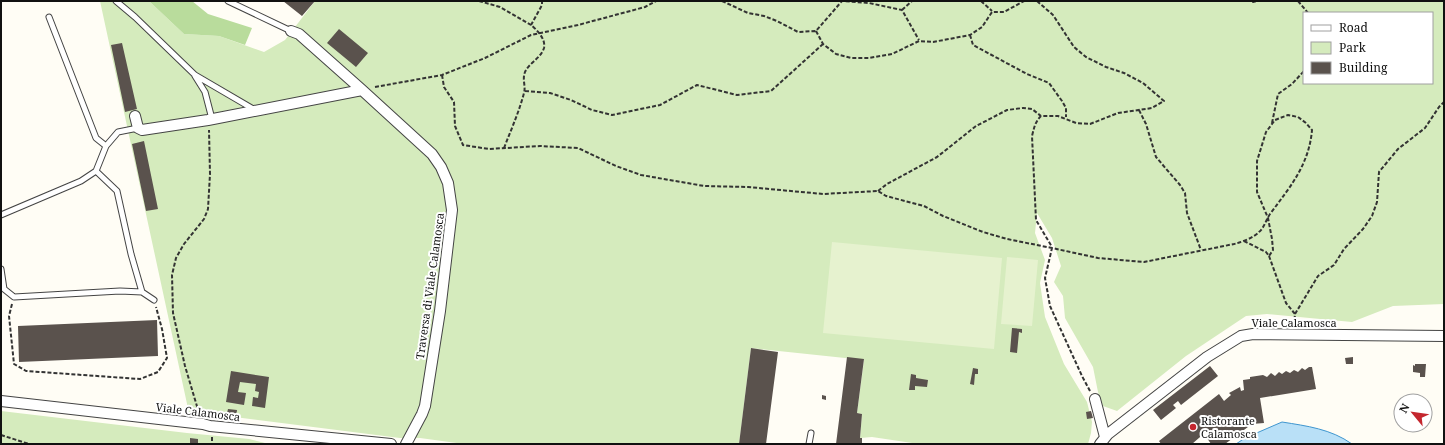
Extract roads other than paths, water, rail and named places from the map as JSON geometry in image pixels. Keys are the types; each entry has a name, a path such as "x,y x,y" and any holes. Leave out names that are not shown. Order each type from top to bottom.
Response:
{"street":[{"name":"Traversa di Viale Calamosca","path":"291,31 298,34 432,154 441,167 448,183 451,195 452,210 440,310 425,406 406,444"},
{"path":"135,116 138,128 142,130 210,119 362,90"},
{"name":"Viale Calamosca","path":"1094,399 1102,441 1207,357 1241,336 1253,334 1294,334 1444,336"},
{"name":"Viale Calamosca","path":"1,401 210,426 391,444"}],"lane":[{"path":"116,1 135,17 195,75 256,110"},
{"path":"228,1 291,31"},
{"path":"49,17 96,138 106,146"},
{"path":"195,75 205,92 210,119"},
{"path":"1,215 81,181 96,171 106,146 118,132 138,128"},
{"path":"96,171 117,191 131,254 142,292"},
{"path":"1,270 4,289 14,297 120,291 142,292 154,300"},
{"path":"809,444 811,433"}],"water":[{"path":"1282,422 1327,432 1352,444 1236,444 1245,438"}],"place":[{"name":"Ristorante Calamosca","path":"1193,427"}]}
